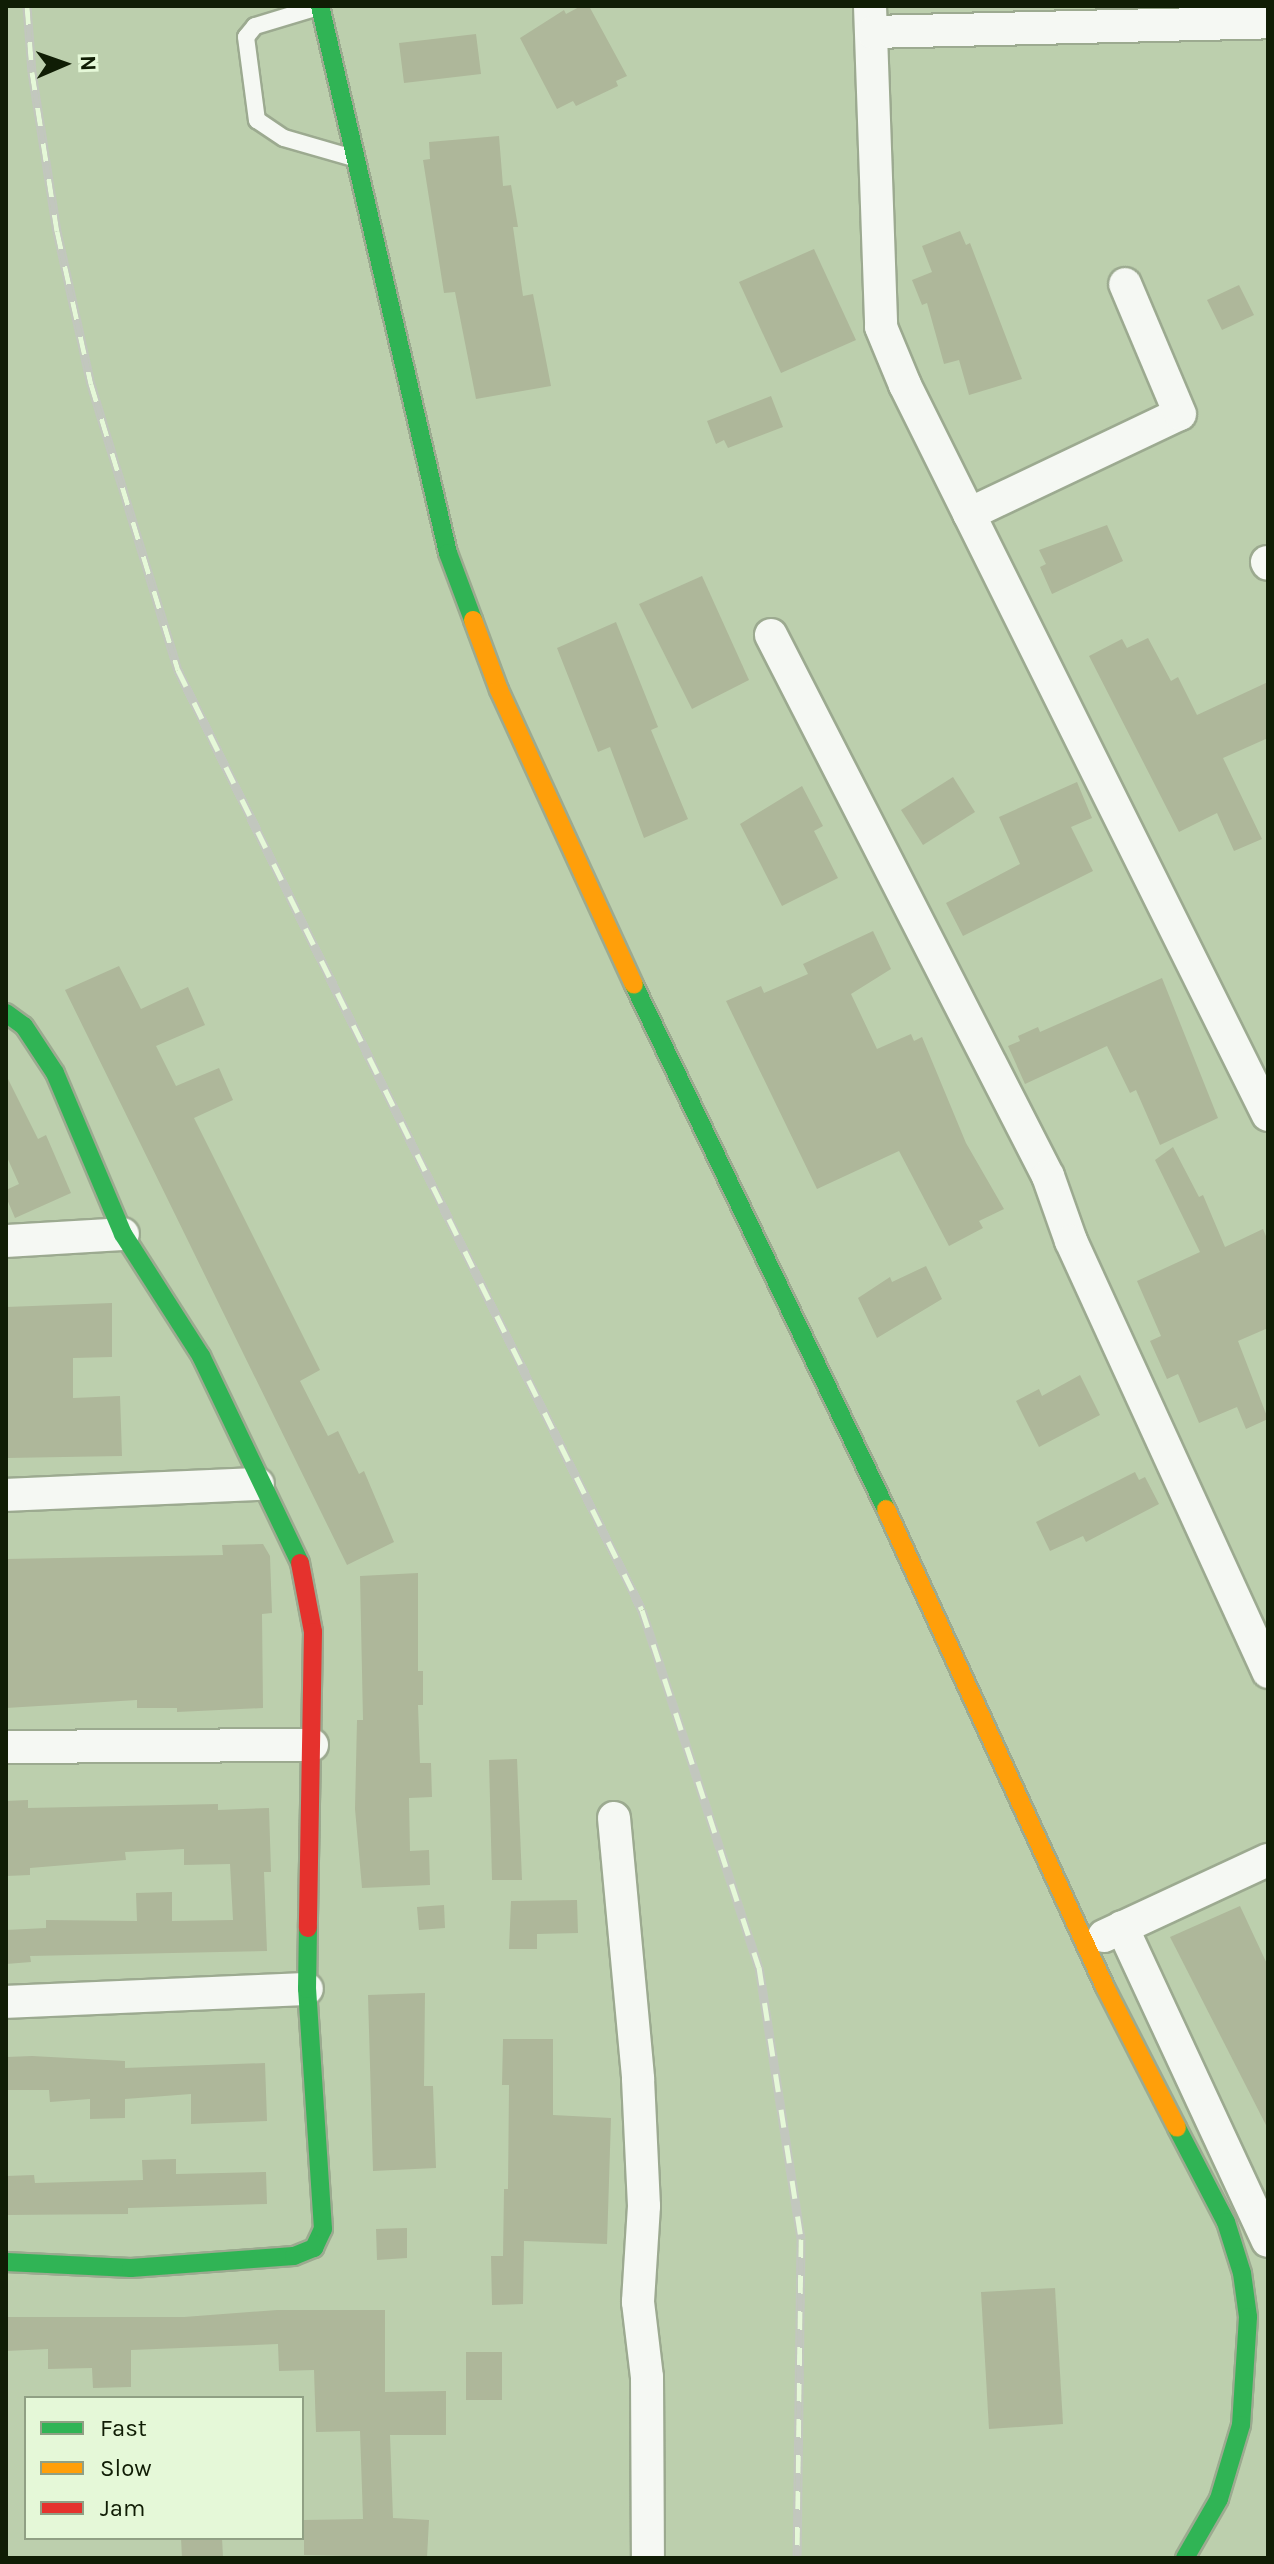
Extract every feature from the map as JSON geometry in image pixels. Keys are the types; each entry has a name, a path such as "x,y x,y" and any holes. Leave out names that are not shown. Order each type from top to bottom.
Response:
{"street":[{"path":"320,6 448,553 499,690 585,884 871,1473 910,1568 1088,1943 1105,1987 1226,2222 1242,2273 1248,2369 1241,2425 1219,2499 1185,2558"},
{"path":"1268,22 871,19 881,327 969,514 1268,1115"},
{"path":"969,514 1180,414 1125,284"},
{"path":"771,635 1048,1176 1071,1241 1268,1672"},
{"path":"6,1013 24,1026 55,1073 123,1234 201,1356 258,1484 297,1554 309,1590 312,1745 307,1989 323,2229 314,2248 294,2256 131,2268 6,2262"},
{"path":"6,1241 123,1234"},
{"path":"6,1495 258,1484"},
{"path":"6,1747 312,1745"},
{"path":"614,1818 638,2079 644,2206 638,2302 647,2377 648,2558"},
{"path":"1088,1943 1268,1860"},
{"path":"1122,1927 1268,2241"},
{"path":"6,2002 307,1989"}],"lane":[{"path":"320,6 255,26 246,37 257,120 284,138 357,159"}],"building":[{"path":"581,6 589,6 627,76 616,81 618,86 576,106 573,101 557,109 520,38 564,10 566,14"},
{"path":"476,34 481,74 404,83 399,43"},
{"path":"499,136 503,186 511,185 518,227 513,227 523,296 533,294 551,386 476,399 455,292 444,293 423,160 430,159 429,142"},
{"path":"960,231 966,245 970,243 1022,379 969,395 959,360 944,364 927,303 922,305 912,280 932,272 922,246"},
{"path":"814,249 856,340 781,373 739,282"},
{"path":"1239,285 1254,315 1222,330 1207,300"},
{"path":"771,396 783,427 728,448 724,440 716,444 707,421"},
{"path":"1107,525 1123,561 1052,594 1040,567 1046,564 1039,550"},
{"path":"702,576 749,680 692,709 639,604"},
{"path":"616,622 658,727 651,730 688,819 644,838 610,747 598,752 557,648"},
{"path":"1148,638 1171,681 1178,677 1197,715 1268,682 1268,738 1223,758 1262,839 1234,851 1217,813 1179,832 1089,656 1122,639 1127,648"},
{"path":"953,777 975,812 923,845 901,810"},
{"path":"1077,782 1092,818 1071,827 1093,871 963,936 946,903 1020,864 999,817"},
{"path":"802,786 823,826 814,831 838,878 782,906 740,824"},
{"path":"873,931 891,969 851,994 877,1049 911,1034 914,1041 922,1037 966,1143 1004,1209 979,1221 983,1228 949,1246 899,1151 817,1189 726,1001 761,986 764,993 808,974 803,964"},
{"path":"119,966 141,1009 188,987 205,1025 156,1046 176,1086 219,1068 233,1100 194,1118 320,1370 300,1381 328,1436 338,1431 359,1474 364,1471 394,1542 347,1565 65,990"},
{"path":"1162,978 1218,1118 1160,1145 1136,1090 1130,1093 1107,1046 1025,1084 1008,1046 1020,1041 1018,1036 1038,1027 1040,1032"},
{"path":"6,1075 38,1139 46,1135 71,1193 15,1218 6,1197 6,1190 19,1184 6,1155"},
{"path":"1173,1147 1199,1197 1203,1195 1225,1247 1263,1229 1268,1241 1268,1328 1238,1341 1268,1419 1246,1429 1237,1407 1199,1423 1178,1374 1167,1379 1150,1341 1161,1336 1137,1281 1200,1252 1155,1160"},
{"path":"926,1266 942,1299 877,1338 858,1298 890,1277 892,1282"},
{"path":"112,1303 112,1357 73,1358 73,1398 120,1396 122,1456 6,1458 6,1307"},
{"path":"1080,1375 1100,1415 1039,1447 1016,1401 1039,1389 1042,1396"},
{"path":"1135,1472 1139,1480 1145,1477 1159,1504 1086,1542 1083,1536 1050,1551 1036,1522"},
{"path":"263,1544 270,1556 272,1613 262,1614 263,1708 177,1712 177,1708 137,1708 137,1700 6,1708 6,1559 223,1555 222,1545"},
{"path":"418,1573 418,1671 423,1671 423,1705 418,1705 420,1763 431,1763 432,1797 409,1798 410,1851 429,1850 430,1885 362,1888 355,1809 357,1720 363,1720 360,1576"},
{"path":"517,1759 522,1880 492,1880 489,1760"},
{"path":"28,1800 28,1808 218,1804 218,1810 269,1808 271,1872 264,1872 267,1951 30,1956 31,1962 6,1964 6,1930 46,1928 46,1920 137,1921 136,1893 172,1892 172,1921 233,1920 230,1864 184,1865 184,1849 125,1852 126,1860 30,1868 30,1875 6,1876 6,1801"},
{"path":"577,1900 578,1933 537,1934 537,1949 509,1949 511,1901"},
{"path":"444,1905 445,1928 419,1930 417,1907"},
{"path":"1240,1906 1268,1966 1268,2129 1170,1937"},
{"path":"425,1993 424,2086 433,2086 436,2168 373,2171 368,1995"},
{"path":"503,2039 553,2039 553,2115 611,2118 607,2244 524,2241 523,2304 492,2305 491,2256 503,2256 504,2189 508,2189 509,2085 502,2085"},
{"path":"6,2057 125,2061 125,2068 265,2063 267,2121 191,2124 191,2094 125,2099 125,2118 90,2119 90,2099 50,2102 49,2090 6,2090"},
{"path":"176,2159 176,2174 266,2172 267,2204 128,2208 128,2214 7,2215 6,2176 34,2175 35,2183 143,2180 142,2160"},
{"path":"407,2228 407,2258 377,2260 376,2229"},
{"path":"1055,2288 1063,2424 989,2429 981,2292"},
{"path":"277,2310 385,2310 385,2392 446,2391 446,2435 390,2435 393,2518 429,2520 427,2558 304,2555 304,2520 363,2519 360,2431 316,2432 314,2370 279,2371 278,2344 131,2350 131,2387 93,2388 92,2368 48,2369 48,2349 6,2351 6,2317 184,2317"},
{"path":"466,2352 502,2352 502,2400 466,2400"},
{"path":"181,2540 222,2540 223,2557 182,2558"}],"railway":[{"path":"27,6 32,72 57,231 91,384 178,670 642,1610 759,1967 801,2239 797,2558"}],"traffic: fast":[{"path":"320,6 448,553 473,620"},
{"path":"634,985 886,1509"},
{"path":"6,1013 24,1026 55,1073 123,1234 201,1356 300,1563"},
{"path":"6,2262 131,2268 294,2256 314,2248 323,2229 307,1989 308,1928"},
{"path":"1177,2128 1226,2222 1242,2273 1248,2317 1241,2425 1219,2499 1185,2558"}],"traffic: slow":[{"path":"473,620 499,690 634,985"},
{"path":"886,1509 1105,1987 1177,2128"}],"traffic: jam":[{"path":"300,1563 313,1632 308,1928"}]}
